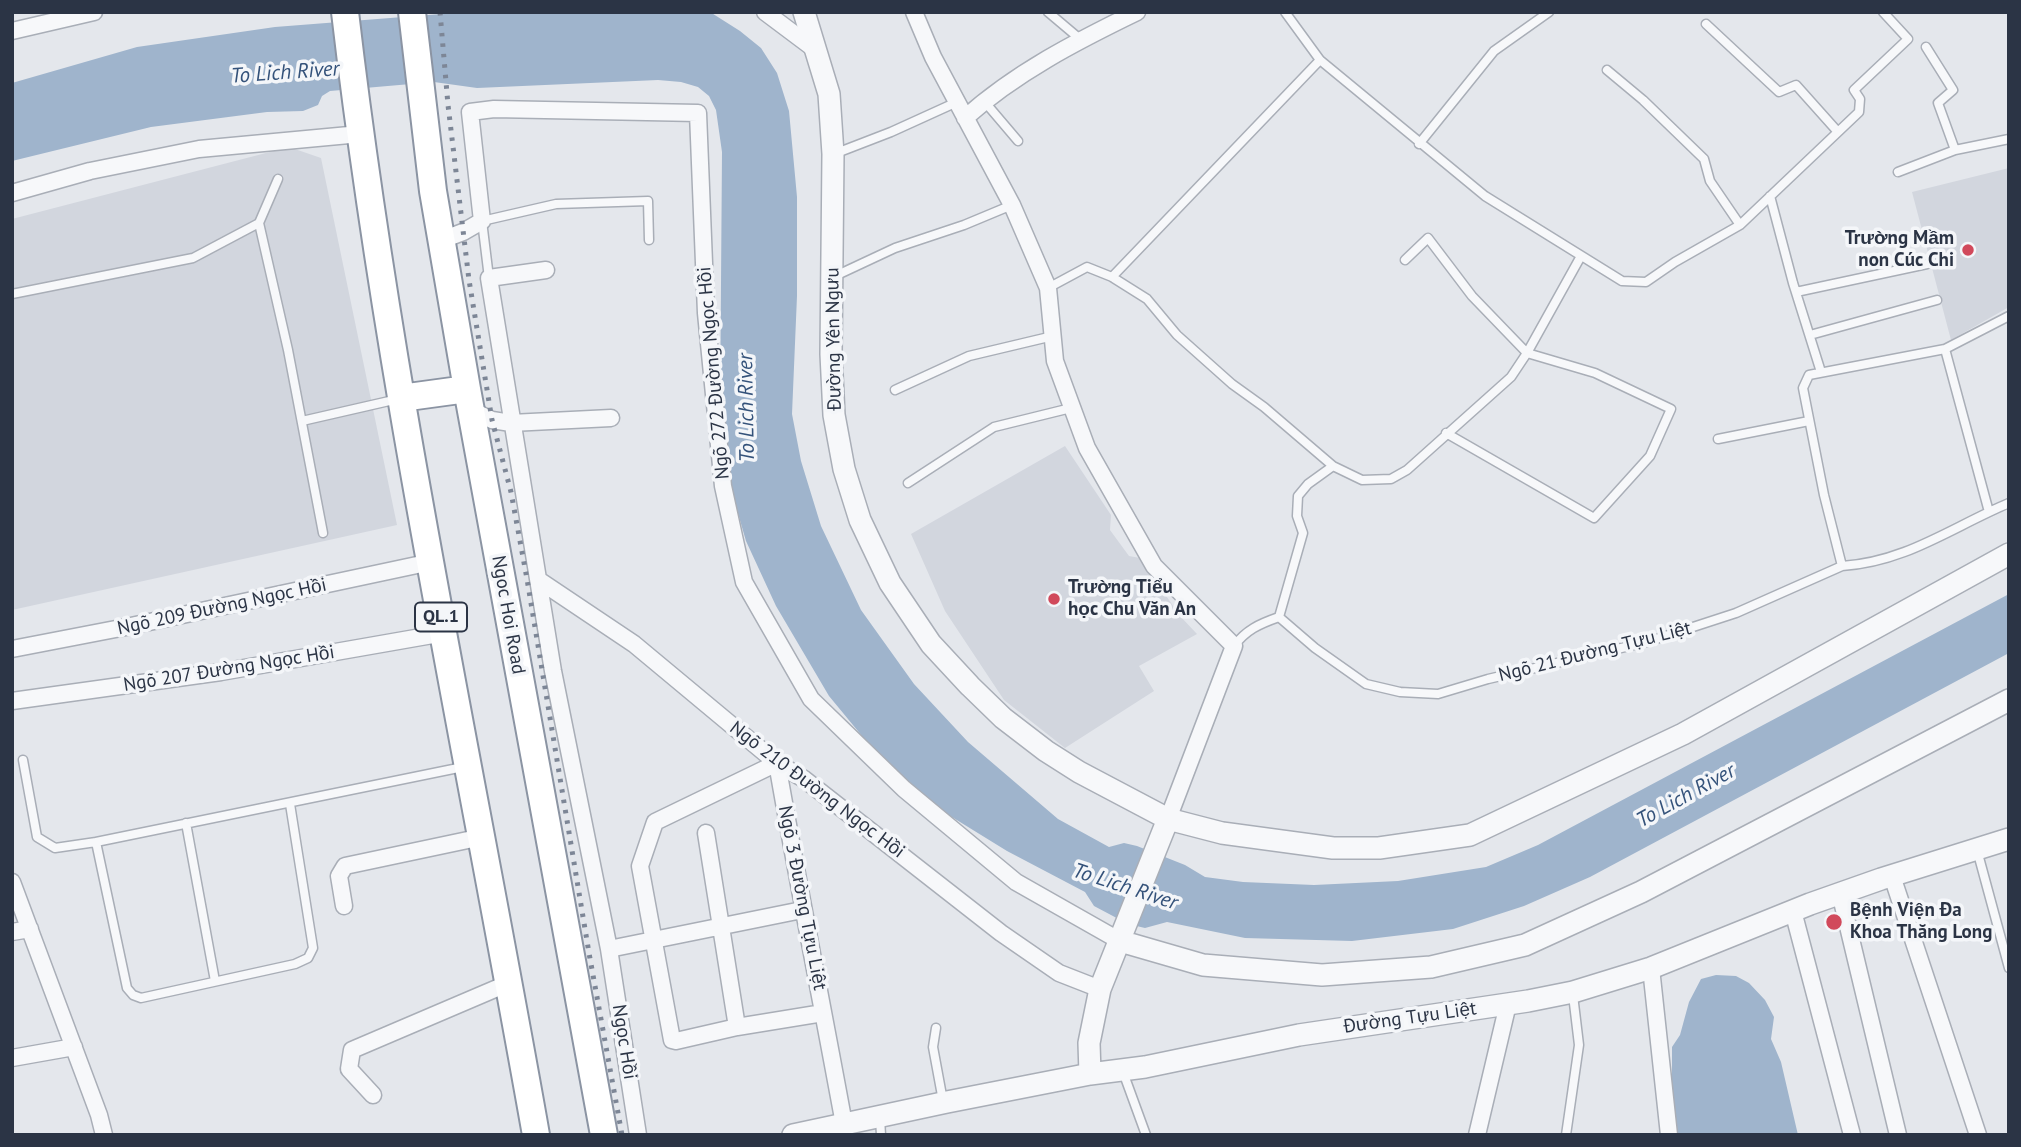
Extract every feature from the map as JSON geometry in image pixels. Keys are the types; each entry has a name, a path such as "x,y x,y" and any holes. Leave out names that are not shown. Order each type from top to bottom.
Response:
{"highway":[{"name":"QL.1","path":"345,12 371,217 401,398 536,1135"},
{"name":"Ngoc Hoi Road","path":"412,12 442,240 469,399 604,1135"},
{"path":"401,398 469,399"}],"street":[{"path":"12,31 94,12"},
{"path":"765,12 817,51"},
{"name":"Đường Yên Ngưu","path":"804,12 829,94 833,154 831,354 834,415 844,469 859,520 890,583 932,644 970,686 1003,718 1046,751 1164,827 1333,848 1379,848 1469,835 1683,734 2009,554"},
{"path":"914,12 933,57 1012,205 1048,288 1055,361 1087,449 1154,566 1234,646 1100,989 1089,1043 1090,1074"},
{"path":"965,118 984,101 1080,39 1137,12"},
{"name":"Ngõ 272 Đường Ngọc Hồi","path":"482,221 470,112 495,109 698,113 706,313 723,486 744,582 811,699 904,789 1016,881 1123,934"},
{"path":"12,193 90,171 199,149 360,134"},
{"path":"442,240 482,221"},
{"path":"489,278 546,270"},
{"name":"Ngọc Hồi","path":"489,278 553,671 609,949 638,1135"},
{"path":"469,399 492,420 512,423 611,418"},
{"name":"Ngõ 209 Đường Ngọc Hồi","path":"12,649 431,562"},
{"name":"Ngõ 210 Đường Ngọc Hồi","path":"540,582 634,644 777,763 804,779 1001,933 1059,973 1100,989"},
{"name":"Ngõ 207 Đường Ngọc Hồi","path":"12,701 221,672 444,634"},
{"path":"1123,934 1203,965 1322,975 1432,967 1525,944 1641,892 2009,700"},
{"path":"777,763 655,822 640,866 672,1040 823,1013"},
{"name":"Ngõ 3 Đường Tựu Liệt","path":"777,763 802,911 844,1124"},
{"path":"706,833 737,1027"},
{"path":"344,906 339,876 345,866 482,836"},
{"name":"Đường Tựu Liệt","path":"793,1135 844,1124 881,1126 944,1103 1299,1034 1573,992 1651,968 1840,893 2009,839"},
{"path":"1892,876 1978,1135"},
{"path":"12,882 99,1115 104,1135"},
{"path":"1840,893 1898,1135"},
{"path":"609,949 802,911"},
{"path":"1793,911 1853,1135"},
{"path":"12,932 30,929"},
{"path":"1651,968 1669,1135"},
{"path":"373,1095 349,1069 352,1050 509,983"},
{"path":"1477,1135 1508,1004"},
{"path":"12,1058 74,1047"}],"lane":[{"path":"1048,12 1080,39"},
{"path":"1285,12 1320,60 1485,196 1622,281 1646,282 1740,225 1859,112 1860,99 1854,90 1908,39 1883,12"},
{"path":"1419,144 1494,51 1549,12"},
{"path":"1706,24 1779,92 1796,85 1838,132"},
{"path":"1926,47 1953,90 1938,103 1955,150"},
{"path":"1112,277 1320,60"},
{"path":"1607,70 1643,100 1704,159 1710,181 1740,225"},
{"path":"984,101 1018,141"},
{"path":"833,154 957,103"},
{"path":"1898,172 1955,150 2009,139"},
{"path":"278,179 259,223 323,533"},
{"path":"1770,196 1821,372"},
{"path":"489,278 482,221 556,204 648,201 649,240"},
{"path":"833,277 895,247 964,225 1012,205"},
{"path":"12,294 193,258 259,223"},
{"path":"1405,260 1428,238 1472,296 1527,353 1595,373 1671,409 1650,456 1594,518 1446,433"},
{"path":"1048,288 1087,267 1112,277 1147,299 1177,335 1232,384 1264,407 1333,466 1362,480 1391,479 1407,470 1511,377 1581,256"},
{"path":"1796,292 1927,264"},
{"path":"1810,334 1937,300"},
{"path":"1842,566 1803,388 1809,374 1945,349 2009,316"},
{"path":"895,390 969,356 1053,336"},
{"path":"1945,349 1989,512"},
{"path":"302,421 401,398"},
{"path":"908,483 994,427 1071,408"},
{"path":"1718,439 1809,421"},
{"path":"1234,646 1244,633 1279,617 1303,533 1297,516 1298,496 1308,484 1333,466"},
{"name":"Ngõ 21 Đường Tựu Liệt","path":"1279,617 1315,648 1366,684 1401,692 1438,694 1488,679 1647,642 1736,613 1842,566 1867,565 1908,553 2009,503"},
{"path":"23,760 37,837 55,848 290,804 469,766"},
{"path":"96,842 127,988 133,995 141,998 295,964 308,958 313,948 290,804"},
{"path":"187,824 215,981"},
{"path":"1978,850 2009,968"},
{"path":"1566,1135 1579,1045 1573,992"},
{"path":"936,1028 933,1047 944,1103"},
{"path":"1123,1070 1146,1135"}],"shaded area":[{"path":"289,147 321,158 397,525 12,610 12,219"},
{"name":"Trường Mầm non Cúc Chi","path":"2009,168 2009,307 1951,340 1912,192"},
{"name":"Trường Tiểu học Chu Văn An","path":"1065,446 1111,515 1110,530 1129,556 1140,558 1180,616 1197,634 1139,666 1154,691 1065,748 1004,700 945,611 911,534"}],"water":[{"name":"To Lich River","path":"467,12 710,12 761,48 777,73 789,111 797,197 797,296 792,414 801,461 821,526 861,610 914,684 968,742 1058,819 1109,847 1124,843 1137,846 1185,865 1205,877 1243,882 1314,885 1398,881 1486,867 1538,845 2009,594 2009,653 1590,877 1524,906 1453,929 1352,941 1245,938 1167,922 1145,928 1128,924 1094,906 1085,892 1007,851 947,814 881,759 829,696 776,606 746,541 726,472 720,415 722,152 716,110 709,96 698,87 658,80 477,88 434,82 330,91 322,96 318,105 303,111 267,112 151,127 12,161 12,83 137,47 275,27"},
{"path":"1716,975 1736,976 1749,983 1765,1000 1774,1017 1771,1039 1781,1062 1798,1135 1676,1135 1672,1110 1672,1047 1680,1035 1689,1002 1701,979"}],"railway":[{"path":"440,12 469,280 492,420 511,492 527,579 622,1135"}],"place":[{"name":"Trường Mầm non Cúc Chi","path":"1968,250"},
{"name":"Trường Tiểu học Chu Văn An","path":"1054,599"},
{"name":"Bệnh Viện Đa Khoa Thăng Long","path":"1834,922"}]}
